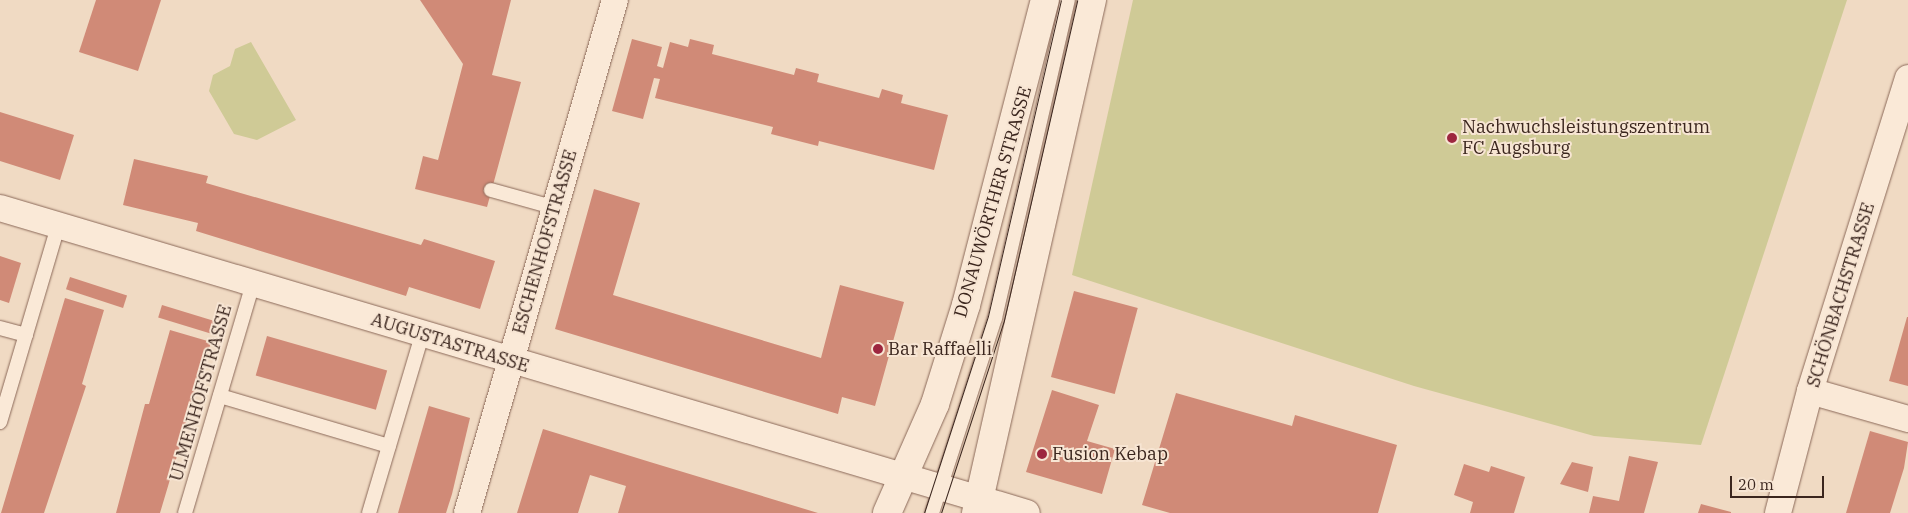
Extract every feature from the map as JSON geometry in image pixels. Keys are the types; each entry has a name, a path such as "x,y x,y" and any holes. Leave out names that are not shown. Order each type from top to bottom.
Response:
{"main road":[{"name":"DONAUWÖRTHER STRASSE","path":"887,513 901,475 935,404 966,305 1045,0"},
{"path":"978,506 1092,0"}],"street":[{"name":"ESCHENHOFSTRASSE","path":"467,513 615,0"},
{"name":"SCHÖNBACHSTRASSE","path":"1778,513 1810,391 1908,78"},
{"name":"AUGUSTASTRASSE","path":"0,208 511,362 901,475 940,487 978,506 1027,513"},
{"path":"1810,391 1908,419"}],"lane":[{"path":"932,513 995,318 1068,0"},
{"path":"491,190 556,208"},
{"path":"0,422 58,226"},
{"name":"ULMENHOFSTRASSE","path":"185,513 253,284"},
{"path":"0,328 26,336"},
{"path":"369,513 422,335"},
{"path":"220,396 389,446"}],"shaded area":[{"name":"Nachwuchsleistungszentrum FC Augsburg","path":"1133,0 1847,0 1701,445 1594,436 1414,386 1072,275"},
{"path":"251,42 296,120 257,140 234,134 209,91 213,75 230,66 235,49"}],"building":[{"path":"96,0 161,0 138,71 79,52"},
{"path":"420,0 511,0 492,75 521,82 487,207 415,189 423,156 438,160 463,64"},
{"path":"632,39 662,47 657,66 663,68 670,42 688,47 690,39 714,45 712,54 794,75 796,68 819,74 817,82 879,98 882,89 903,95 901,103 948,115 934,170 819,141 818,146 771,134 773,127 655,98 660,79 654,78 643,119 612,111"},
{"path":"0,112 74,135 60,180 0,161"},
{"path":"134,159 208,176 206,183 421,245 424,239 495,261 480,309 409,287 406,296 196,231 198,223 123,205"},
{"path":"594,189 640,203 613,295 821,358 840,285 904,302 875,406 842,397 838,414 555,329"},
{"path":"0,256 21,263 9,303 0,300"},
{"path":"70,277 127,296 123,308 66,289"},
{"path":"1074,291 1138,308 1115,394 1051,377"},
{"path":"65,298 104,310 82,384 86,386 44,513 1,513"},
{"path":"162,305 218,322 215,335 158,317"},
{"path":"1908,317 1908,386 1889,381"},
{"path":"170,330 211,342 160,513 116,513 145,404 149,404"},
{"path":"267,336 387,370 376,410 256,375"},
{"path":"1052,390 1099,405 1087,441 1115,449 1102,494 1026,472"},
{"path":"1176,393 1292,426 1295,415 1397,445 1378,513 1170,513 1142,505"},
{"path":"429,406 470,418 452,494 446,513 398,513"},
{"path":"543,429 818,513 618,513 626,486 590,475 578,513 517,513"},
{"path":"1870,431 1908,442 1904,468 1890,513 1846,513"},
{"path":"1629,456 1658,462 1644,513 1589,513 1593,496 1619,501"},
{"path":"1572,462 1593,467 1588,492 1560,484"},
{"path":"1464,464 1489,472 1491,466 1525,477 1514,513 1470,513 1473,502 1454,495"},
{"path":"1701,504 1731,512 1731,513 1698,513"}],"tram line":[{"path":"924,513 988,316 1061,0"},
{"path":"941,513 1004,320 1077,0"}],"place":[{"name":"Nachwuchsleistungszentrum FC Augsburg","path":"1452,138"},
{"name":"Bar Raffaelli","path":"878,349"},
{"name":"Fusion Kebap","path":"1042,454"}]}
